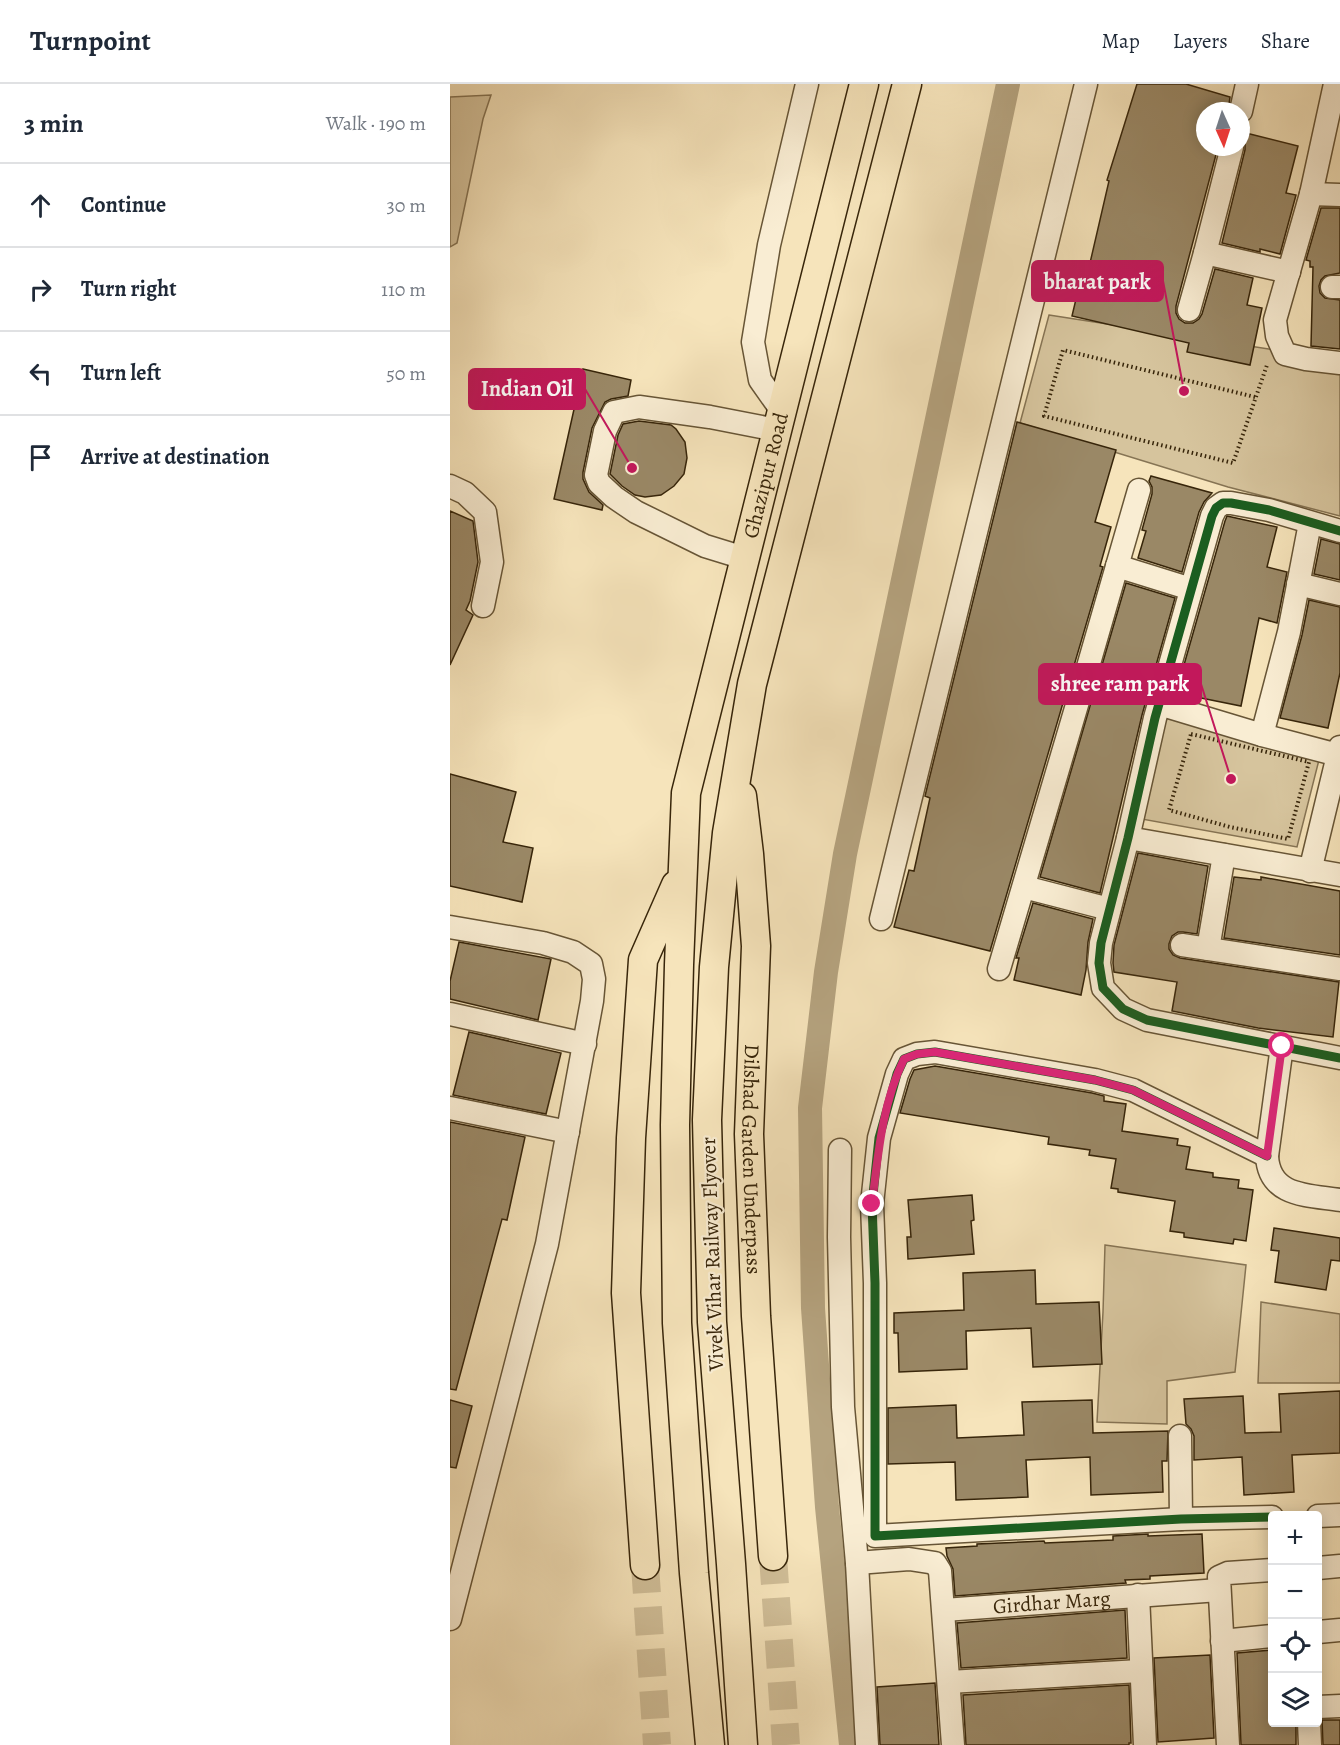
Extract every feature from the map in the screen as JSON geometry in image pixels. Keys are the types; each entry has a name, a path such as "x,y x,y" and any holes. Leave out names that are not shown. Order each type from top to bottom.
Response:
{"main road":[{"name":"Ghazipur Road","path":"683,869 686,793 864,84"},
{"name":"Ghazipur Road","path":"738,765 752,684 907,84"},
{"name":"Vivek Vihar Railway Flyover","path":"738,765 727,832 714,967 707,1120 712,1322 743,1745"},
{"name":"Dilshad Garden Underpass","path":"738,765 749,854 756,946 749,1134 756,1316 773,1556"},
{"name":"Vivek Vihar Railway Flyover","path":"683,869 675,1125 677,1323 694,1573 710,1745"},
{"path":"645,1565 626,1293 631,1138 643,960 683,869"}],"street":[{"path":"744,558 705,546 636,512 614,497 599,483 596,476 605,430 614,412 639,406 711,417 779,420 760,380 753,342 769,245 807,84"},
{"path":"881,919 1086,84"},
{"path":"1243,102 1248,84"},
{"path":"1335,84 1311,194 1275,320 1277,336 1285,354 1340,363"},
{"path":"1189,309 1230,156"},
{"path":"1311,194 1340,195"},
{"path":"1205,253 1289,272"},
{"path":"450,486 465,494 485,512 492,562 483,606"},
{"path":"999,969 1139,490"},
{"path":"1340,531 1269,510 1231,503 1222,503 1216,508 1159,704 1101,943 1099,963 1103,988 1123,1009 1147,1020 1340,1058"},
{"path":"1262,735 1289,632 1310,523"},
{"path":"1117,566 1191,589"},
{"path":"1298,584 1340,594"},
{"path":"1159,704 1262,735 1339,751 1310,871"},
{"path":"1128,838 1340,876"},
{"path":"1208,949 1224,855"},
{"path":"1024,887 1109,909"},
{"path":"450,927 543,943 573,952 591,964 594,979 585,1044 547,1244 450,1619"},
{"path":"1182,945 1340,969"},
{"path":"450,1014 585,1044"},
{"path":"1282,1046 1267,1156 1268,1168 1274,1179 1291,1192 1340,1200"},
{"path":"1267,1156 1133,1090 1095,1080 935,1052 917,1054 904,1059 897,1074 879,1138 872,1204 875,1294 875,1536 1268,1517"},
{"path":"450,1108 568,1132"},
{"path":"840,1150 839,1237 843,1407 857,1563 867,1745"},
{"path":"1180,1436 1181,1520"},
{"path":"1322,1516 1340,1515"},
{"path":"857,1563 909,1559 935,1563 940,1571 953,1745"},
{"path":"1322,1568 1340,1566"},
{"path":"1224,1745 1219,1577 1222,1574 1268,1570"},
{"name":"Girdhar Marg","path":"944,1610 1219,1590"},
{"path":"1138,1595 1145,1745"},
{"path":"1322,1632 1340,1630"},
{"path":"1222,1641 1268,1636"},
{"path":"950,1682 1140,1671"},
{"path":"1322,1707 1340,1706"},
{"path":"1309,1727 1310,1745"}],"path":[{"path":"1063,350 1256,397 1233,463 1044,416 1063,350"},
{"path":"1191,734 1309,762 1288,839 1230,827 1169,810 1191,734"}],"shaded area":[{"path":"491,95 483,119 457,243 450,247 450,97"},
{"path":"1049,315 1340,360 1340,516 1228,487 1020,423"},
{"path":"1172,701 1324,740 1297,847 1136,818"},
{"path":"1105,1245 1246,1265 1235,1372 1167,1381 1167,1424 1097,1422"},
{"path":"1261,1302 1340,1314 1340,1383 1258,1383"}],"building":[{"path":"1137,84 1186,84 1230,97 1229,102 1196,102 1196,156 1216,156 1176,313 1185,323 1193,323 1199,319 1215,269 1253,278 1247,305 1262,308 1250,365 1187,352 1189,343 1072,316 1085,261 1090,263 1109,181 1107,180"},
{"path":"1250,134 1298,146 1286,193 1296,195 1280,254 1222,243 1244,156 1250,156"},
{"path":"1321,208 1340,208 1340,273 1325,276 1319,286 1320,293 1325,298 1340,300 1340,349 1311,346 1313,267 1310,267 1310,261 1306,260"},
{"path":"583,369 631,380 628,396 605,402 592,428 583,479 589,492 603,505 602,510 554,499"},
{"path":"639,421 671,425 685,442 687,458 684,474 674,486 661,495 645,497 635,495 610,474 618,435 623,424"},
{"path":"1017,422 1116,450 1095,522 1111,527 1100,566 1103,567 990,951 894,927 909,870 914,871 930,798 925,796"},
{"path":"1151,476 1212,493 1199,512 1182,572 1138,558 1146,531 1142,530 1152,494 1149,481"},
{"path":"450,511 473,521 478,562 466,610 473,615 450,665"},
{"path":"1227,516 1277,527 1267,567 1287,572 1277,623 1259,618 1241,706 1176,693"},
{"path":"1321,539 1340,544 1340,580 1314,574"},
{"path":"1126,583 1175,598 1142,715 1100,893 1040,877"},
{"path":"1309,600 1340,607 1340,673 1328,728 1280,718"},
{"path":"450,774 516,792 503,842 533,848 522,902 450,886"},
{"path":"1138,853 1208,866 1197,934 1178,932 1172,936 1169,949 1173,955 1180,958 1339,982 1333,1037 1258,1028 1172,1011 1177,982 1114,972 1114,945"},
{"path":"1234,877 1261,880 1261,877 1340,891 1340,955 1224,938"},
{"path":"1033,903 1093,919 1081,995 1014,980 1019,958 1016,958"},
{"path":"459,942 551,959 538,1020 450,999 450,981"},
{"path":"469,1032 561,1053 546,1114 453,1095"},
{"path":"935,1066 1092,1093 1104,1096 1104,1101 1126,1104 1122,1131 1178,1139 1177,1145 1190,1147 1186,1169 1213,1173 1213,1177 1239,1180 1238,1188 1253,1190 1246,1241 1234,1239 1233,1244 1184,1237 1184,1233 1170,1231 1175,1201 1118,1192 1118,1189 1111,1188 1116,1159 1089,1155 1090,1150 1048,1144 1049,1137 900,1113 914,1070"},
{"path":"450,1122 525,1137 507,1220 502,1219 456,1390 450,1389"},
{"path":"972,1195 974,1220 971,1221 974,1254 908,1259 907,1237 911,1237 908,1200"},
{"path":"1274,1228 1340,1238 1340,1261 1331,1260 1326,1290 1275,1282 1279,1251 1271,1250"},
{"path":"1035,1270 1036,1304 1099,1302 1102,1364 1033,1367 1031,1328 966,1331 967,1369 899,1372 898,1333 894,1333 894,1313 964,1310 963,1273"},
{"path":"1340,1391 1340,1453 1292,1455 1294,1492 1244,1495 1242,1457 1194,1460 1194,1436 1186,1424 1184,1399 1243,1396 1245,1433 1281,1432 1279,1394"},
{"path":"450,1400 472,1406 456,1468 450,1467"},
{"path":"1092,1400 1093,1433 1168,1431 1167,1461 1162,1461 1163,1492 1091,1495 1090,1457 1026,1460 1028,1497 956,1500 955,1462 888,1464 888,1408 956,1405 957,1438 1024,1435 1022,1402"},
{"path":"1148,1534 1148,1536 1202,1534 1204,1573 1150,1576 1150,1579 1125,1580 1126,1583 955,1596 953,1569 946,1548 977,1546 977,1544 1113,1540 1113,1536"},
{"path":"1125,1610 1127,1658 961,1668 957,1623"},
{"path":"1268,1650 1268,1727 1296,1727 1296,1745 1241,1745 1237,1653"},
{"path":"1210,1655 1214,1738 1158,1742 1154,1658"},
{"path":"935,1683 939,1745 880,1745 877,1687"},
{"path":"1129,1685 1131,1743 1129,1745 966,1745 963,1695"},
{"path":"1322,1720 1340,1720 1340,1745 1323,1745"}],"waterway":[{"path":"851,1745 827,1507 813,1308 810,1108 826,972 845,854 1008,84"}],"tunnel":[{"path":"773,1556 786,1745"},
{"path":"645,1565 657,1745"}],"cycle path":[{"path":"1340,531 1269,510 1231,503 1223,503 1216,508 1155,718 1101,943 1099,963 1103,988 1123,1009 1147,1020 1340,1058"},
{"path":"1267,1156 1133,1090 1095,1080 935,1052 917,1054 904,1059 897,1074 879,1138 872,1204 875,1283 875,1536 1181,1519 1268,1517"}],"place":[{"name":"bharat park","path":"1184,391"},
{"name":"Indian Oil","path":"632,468"},
{"name":"shree ram park","path":"1231,779"}],"route":[{"path":"872,1204 879,1138 897,1074 904,1059 917,1054 935,1052 1095,1080 1133,1090 1267,1156 1282,1046"}]}
